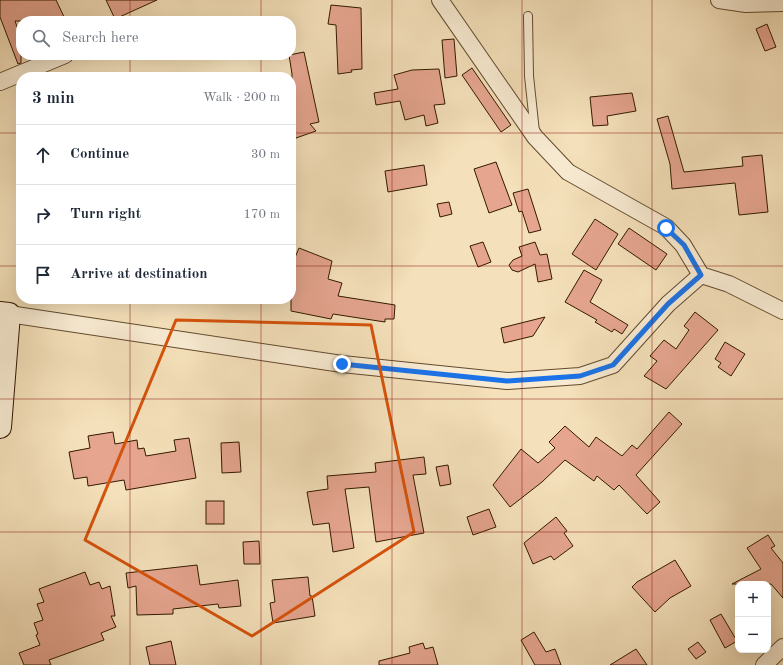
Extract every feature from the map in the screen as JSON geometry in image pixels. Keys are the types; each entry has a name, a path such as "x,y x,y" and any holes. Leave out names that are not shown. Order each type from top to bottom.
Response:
{"street":[{"path":"440,0 535,136 568,172 666,228 684,245 701,275 729,284 783,311"},
{"path":"719,0 746,4 783,3"},
{"path":"24,72 53,60"},
{"path":"0,82 16,75"},
{"path":"0,427 5,313 342,364 507,381 580,376 613,365 668,304 701,275"},
{"path":"764,665 783,647"}],"lane":[{"path":"528,16 530,76 535,136"}],"highlighted area":[{"path":"176,320 371,325 414,532 252,636 85,540"}],"building":[{"path":"0,0 56,0 64,16 16,16 16,59 0,17"},
{"path":"106,0 157,0 122,16 114,16"},
{"path":"331,5 361,8 362,69 351,70 352,72 338,74 336,25 328,24"},
{"path":"767,24 776,47 765,51 756,29"},
{"path":"454,39 457,76 445,78 442,40"},
{"path":"304,52 319,122 310,124 316,131 296,138 296,72 292,72 290,60 296,60 296,54"},
{"path":"16,60 21,60 21,63 18,64"},
{"path":"472,68 511,125 501,132 462,75"},
{"path":"439,69 445,104 434,105 438,123 426,126 424,115 405,120 400,101 376,105 374,93 398,89 394,75 412,70"},
{"path":"632,93 636,111 607,116 608,125 593,126 590,97"},
{"path":"668,116 684,172 743,166 742,157 762,155 768,212 739,215 735,183 672,189 670,164 657,119"},
{"path":"496,162 512,205 489,213 474,169"},
{"path":"424,165 427,185 388,192 385,171"},
{"path":"528,189 541,230 529,233 522,211 519,212 513,193"},
{"path":"449,202 452,214 440,217 437,204"},
{"path":"595,219 618,234 596,270 572,254"},
{"path":"629,228 667,254 656,270 618,244"},
{"path":"483,242 491,262 478,267 470,246"},
{"path":"535,242 540,255 547,254 552,279 538,282 535,264 518,272 512,270 509,265 513,260 522,256 519,247"},
{"path":"299,248 332,261 328,279 342,283 338,296 395,305 394,319 385,319 385,322 333,314 331,319 291,311 291,304 296,304 296,255"},
{"path":"584,270 602,280 590,302 628,325 622,334 614,329 612,332 595,322 597,320 565,302"},
{"path":"695,312 718,330 666,389 644,376 657,361 650,356 664,340 676,349 689,330 684,326"},
{"path":"545,317 533,336 504,343 501,328"},
{"path":"725,342 745,354 731,376 718,367 721,363 715,359"},
{"path":"669,412 682,424 636,475 660,502 647,514 619,485 614,490 597,476 594,481 565,460 542,482 510,507 493,485 521,449 538,463 555,448 549,442 565,426 589,447 596,437 622,456 632,445 637,449"},
{"path":"113,432 115,444 137,440 138,449 144,448 146,456 176,451 174,440 189,438 196,478 126,490 124,480 88,486 87,477 74,479 69,452 90,448 88,436"},
{"path":"239,442 241,472 222,473 221,443"},
{"path":"424,457 426,474 413,475 424,533 376,542 369,487 345,489 354,548 333,552 329,523 313,525 307,492 328,489 327,476 376,472 375,463"},
{"path":"448,465 451,484 440,486 436,467"},
{"path":"206,501 224,501 224,524 206,524"},
{"path":"489,509 496,527 473,535 467,517"},
{"path":"556,517 567,531 564,533 573,546 554,560 551,556 533,564 524,543"},
{"path":"768,535 775,546 771,548 783,563 783,598 771,584 771,581 738,581 761,569 747,548"},
{"path":"259,541 260,564 244,564 243,542"},
{"path":"675,560 691,586 670,598 655,612 632,587 637,582"},
{"path":"197,565 200,585 238,580 241,606 219,608 218,604 173,609 173,614 137,615 136,586 128,588 126,573"},
{"path":"85,572 90,585 99,582 102,589 110,586 115,616 111,616 116,627 101,633 104,640 49,660 51,665 24,665 19,653 40,645 36,635 38,634 34,623 43,620 37,604 44,602 39,589"},
{"path":"308,577 310,596 312,596 315,616 273,623 270,603 275,602 272,580"},
{"path":"721,614 735,638 735,642 725,648 710,620"},
{"path":"534,632 546,652 555,649 561,665 535,665 521,640"},
{"path":"171,641 176,665 150,665 146,647"},
{"path":"698,642 706,652 696,659 688,649"},
{"path":"423,643 425,649 433,647 438,665 379,665 379,661 410,653 409,647"},
{"path":"636,649 647,665 610,665"}],"route":[{"path":"342,364 507,381 580,376 613,365 668,304 701,275 684,245 666,228"}]}
